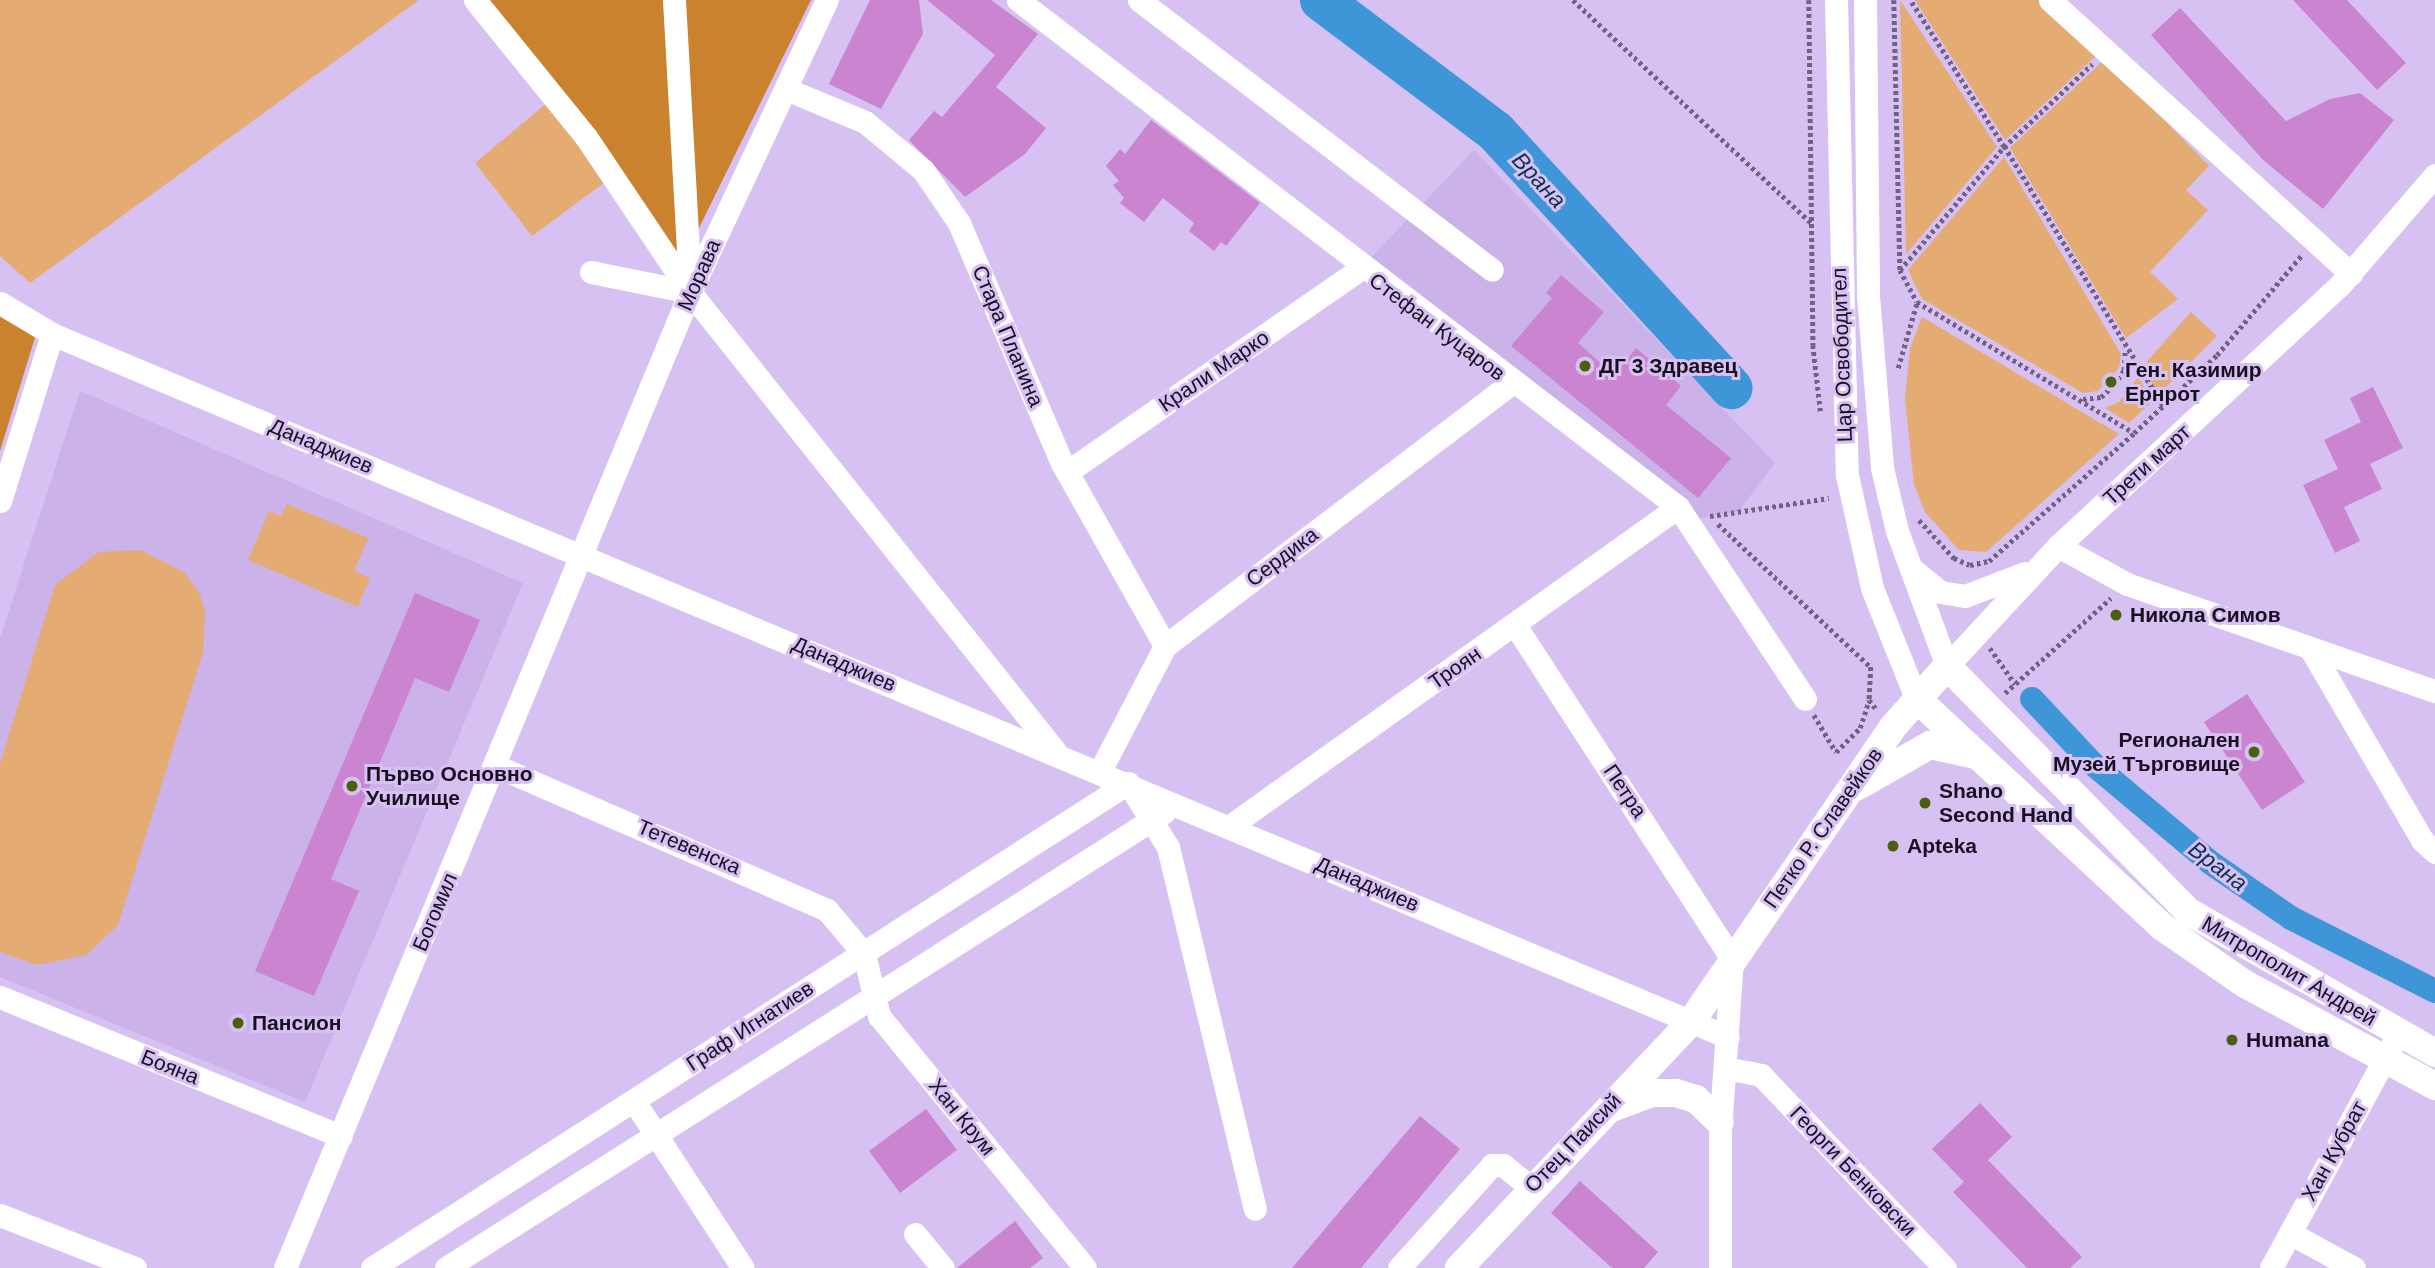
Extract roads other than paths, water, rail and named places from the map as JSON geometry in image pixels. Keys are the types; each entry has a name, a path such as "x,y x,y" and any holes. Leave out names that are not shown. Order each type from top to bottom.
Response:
{"main road":[{"name":"Петко Р. Славейков","path":"1691,1022 1732,959 1916,698 1947,666"},
{"name":"Митрополит Андрей","path":"1947,666 2189,912 2435,1053"},
{"name":"Митрополит Андрей","path":"1916,698 2161,926 2245,984 2435,1086"},
{"path":"1847,794 1930,745 1977,756"},
{"name":"Отец Паисий","path":"1459,1268 1530,1187 1691,1022"},
{"path":"1604,1111 1651,1093 1676,1093 1696,1099 1720,1122"}],"street":[{"path":"475,0 586,137 690,292 1056,753"},
{"path":"674,0 690,292"},
{"name":"Морава","path":"585,556 690,292 827,0"},
{"name":"Стефан Куцаров","path":"1018,0 1360,269 1692,514 1805,699"},
{"path":"1139,0 1492,270"},
{"name":"Цар Освободител","path":"1836,0 1841,497 1872,588 1916,698"},
{"name":"Цар Освободител","path":"1865,0 1871,336 1882,468 1910,567 1947,666"},
{"path":"2050,0 2351,274"},
{"name":"Стара Планина","path":"786,89 865,122 923,170 959,223 1067,472 1165,646"},
{"name":"Трети март","path":"1947,666 2058,546 2351,274 2435,175"},
{"name":"Крали Марко","path":"1067,472 1360,269"},
{"path":"591,272 690,292"},
{"name":"Данаджиев","path":"0,303 52,334 1100,771 1691,1022"},
{"path":"0,500 52,334"},
{"name":"Сердика","path":"1100,771 1165,646 1512,383"},
{"name":"Троян","path":"1230,826 1515,625 1692,514"},
{"path":"2058,546 2127,584 2435,691"},
{"name":"Богомил","path":"285,1268 585,556"},
{"path":"1910,567 1940,592 1970,597 2040,565"},
{"name":"Петра","path":"1515,625 1732,959"},
{"path":"2310,648 2422,840 2435,852"},
{"name":"Тетевенска","path":"496,766 805,896 853,935 864,954"},
{"path":"1128,783 1168,847 1255,1209"},
{"name":"Граф Игнатиев","path":"372,1268 1128,783"},
{"name":"Граф Игнатиев","path":"446,1268 1178,804"},
{"name":"Хан Крум","path":"864,954 878,1016 1085,1268"},
{"path":"1720,1268 1720,1122 1732,959"},
{"name":"Бояна","path":"0,997 341,1136"},
{"path":"1691,1022 1728,1037"},
{"name":"Хан Кубрат","path":"2271,1268 2398,1034"},
{"name":"Георги Бенковски","path":"1725,1068 1761,1075 1945,1268"},
{"path":"634,1101 743,1268"},
{"path":"1399,1268 1492,1165 1503,1165 1530,1187"},
{"path":"0,1215 135,1268"},
{"path":"2290,1233 2354,1268"},
{"path":"915,1234 943,1268"}],"waterway":[{"name":"Врана","path":"1321,0 1496,132 1731,388"},
{"name":"Врана","path":"2032,699 2093,764 2211,863 2291,918 2435,991"}],"place":[{"name":"ДГ 3 Здравец","path":"1585,366"},
{"name":"Ген. Казимир Ернрот","path":"2111,382"},
{"name":"Никола Симов","path":"2116,615"},
{"name":"Регионален Музей Търговище","path":"2254,752"},
{"name":"Първо Основно Училище","path":"352,786"},
{"name":"Shano Second Hand","path":"1925,803"},
{"name":"Apteka","path":"1893,846"},
{"name":"Пансион","path":"238,1023"},
{"name":"Humana","path":"2232,1040"}]}
